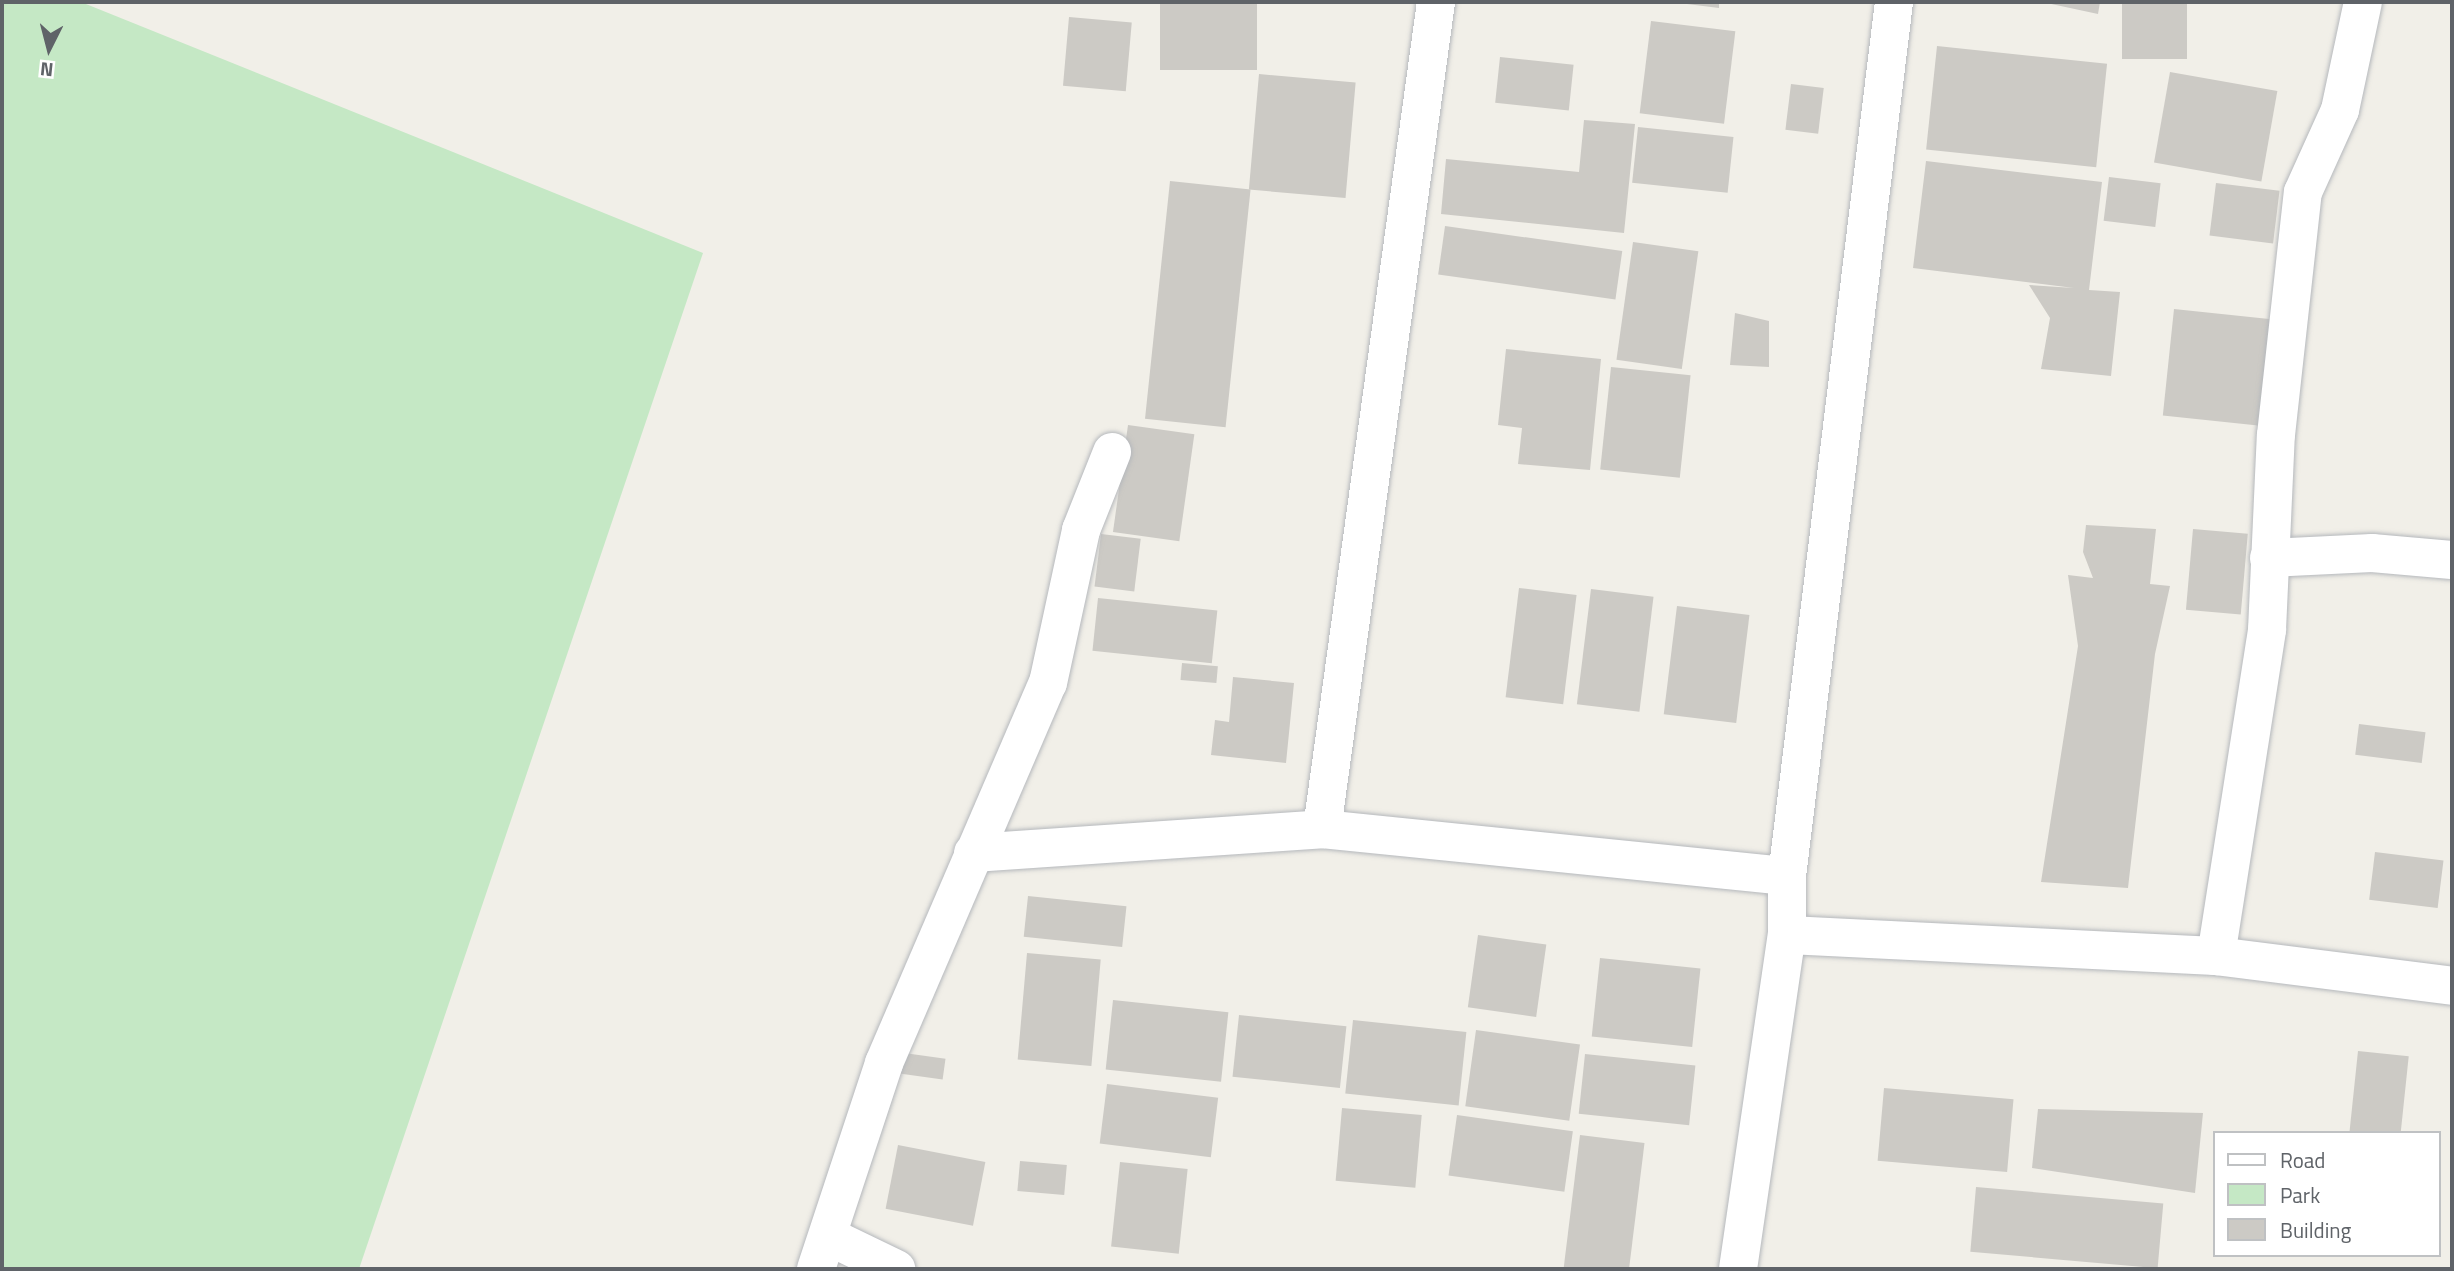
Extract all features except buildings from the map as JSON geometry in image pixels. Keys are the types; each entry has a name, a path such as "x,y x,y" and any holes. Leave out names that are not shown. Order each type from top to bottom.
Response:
{"street":[{"path":"1322,830 1436,2"},
{"path":"1738,1269 1787,935 1787,876 1894,2"},
{"path":"2216,956 2267,630 2269,558 2303,192 2340,110 2363,2"},
{"path":"896,1269 822,1253 884,1063 1048,683 1082,530 1112,452"},
{"path":"2269,558 2372,553 2452,561"},
{"path":"973,853 1322,830 1787,876"},
{"path":"1787,935 2216,956 2452,986"}],"green space":[{"path":"2,2 81,2 703,253 359,1269 2,1269"}]}
